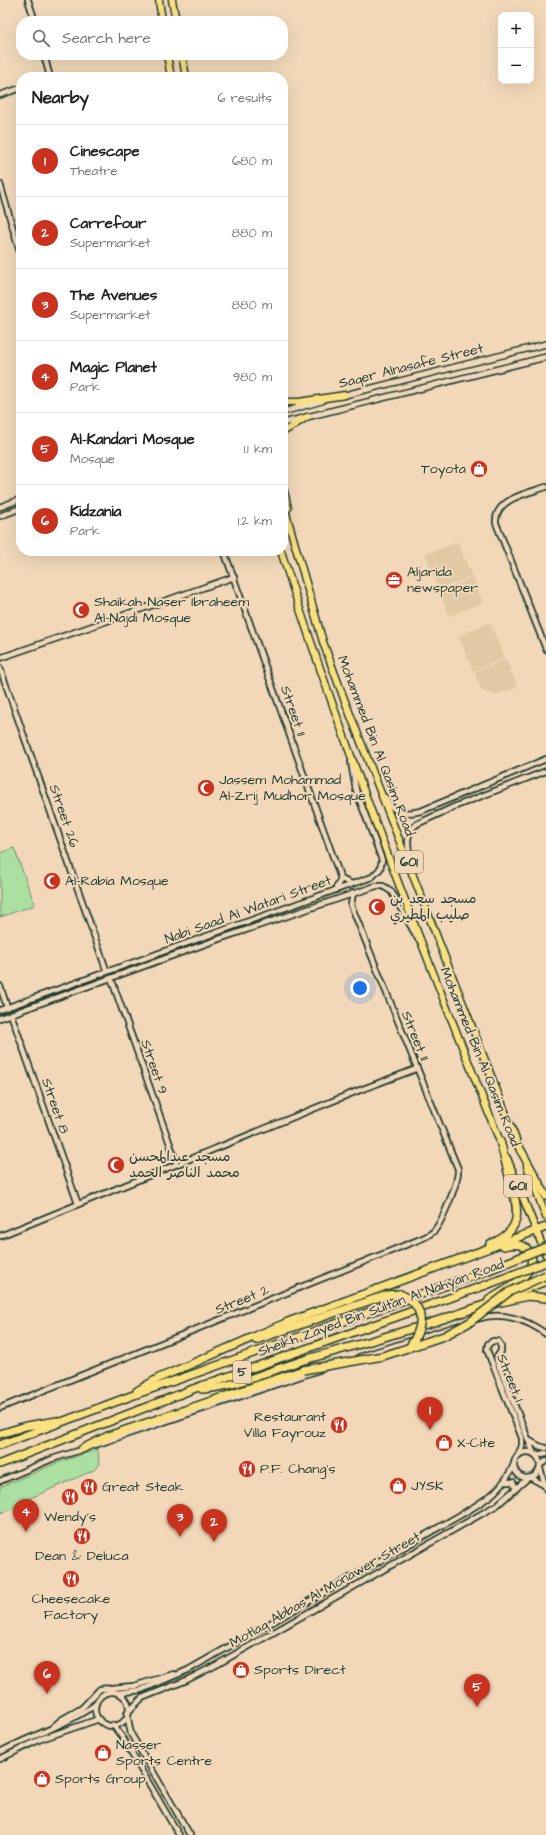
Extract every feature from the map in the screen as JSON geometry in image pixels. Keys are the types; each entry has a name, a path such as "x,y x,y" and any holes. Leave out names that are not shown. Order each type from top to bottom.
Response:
{"highway":[{"path":"418,1274 495,1242 511,1229 516,1219 517,1208 500,1141"},
{"path":"519,1147 546,1196"},
{"path":"131,1396 159,1378 294,1319 546,1227"},
{"path":"475,1308 524,1278 530,1272 532,1266 532,1258 529,1251 519,1244 485,1250"},
{"name":"Sheikh Zayed Bin Sultan Al Nahyan Road","path":"0,1445 131,1396 481,1273 546,1247"},
{"name":"Sheikh Zayed Bin Sultan Al Nahyan Road","path":"0,1464 109,1423 193,1389 486,1285 546,1262"},
{"path":"82,1449 108,1436 303,1370 335,1363 376,1358 456,1331 509,1292 546,1275"},
{"path":"193,1389 223,1386 379,1340 475,1308 546,1281"},
{"path":"201,1360 288,1328 386,1295 400,1294 412,1301 416,1306 421,1319 419,1333 409,1348"},
{"path":"475,1308 528,1296 546,1298"},
{"path":"0,1434 26,1426 67,1420"}],"main road":[{"path":"159,0 161,16"},
{"path":"172,0 175,16"},
{"path":"169,60 170,72"},
{"path":"183,60 185,72"},
{"name":"Saqer Alnasafe Street","path":"288,411 546,344"},
{"name":"Saqer Alnasafe Street","path":"288,422 546,357"},
{"path":"288,402 299,402 345,395"},
{"path":"288,429 307,417"},
{"path":"2,505 16,501"},
{"path":"0,516 16,510"},
{"name":"Mohammed Bin Al Qasim Road","path":"288,526 323,642 343,696 546,1217"},
{"name":"Mohammed Bin Al Qasim Road","path":"282,556 348,746 428,957 546,1254"},
{"path":"286,568 295,583 316,646 320,647 323,642"}],"street":[{"path":"28,0 33,16"},
{"path":"45,60 49,72"},
{"path":"0,95 16,90"},
{"path":"0,184 16,239"},
{"path":"546,486 507,502 498,509 495,515 496,523 546,649"},
{"name":"Street 11","path":"226,556 341,879"},
{"path":"0,658 234,577"},
{"name":"Street 26","path":"0,668 107,972"},
{"path":"343,696 387,802 401,813 412,814 421,811 546,759"},
{"name":"Nabi Saad Al Watari Street","path":"0,1010 372,877 377,873 382,860 356,790 348,746"},
{"path":"411,868 408,835 413,827 456,806 546,772"},
{"path":"421,811 418,814 418,817 420,820 426,820"},
{"path":"333,900 329,897 341,879 361,886 360,891"},
{"name":"Nabi Saad Al Watari Street","path":"0,1018 376,886 383,886 391,891 428,957"},
{"path":"340,898 351,904 353,893"},
{"name":"Street 11","path":"351,904 416,1069 456,1162 458,1176"},
{"name":"Street 9","path":"111,978 177,1164"},
{"path":"0,986 7,1007"},
{"path":"66,987 65,992 70,993"},
{"path":"52,992 55,996 53,999"},
{"name":"Street 8","path":"11,1014 78,1204"},
{"path":"0,1236 360,1090 416,1069"},
{"name":"Street 2","path":"0,1408 430,1235 437,1227 458,1176"},
{"path":"0,1481 52,1459 132,1434 257,1390 485,1316 497,1316 524,1321 546,1334"},
{"name":"Street 1","path":"518,1455 522,1446 522,1438 487,1350 488,1344 493,1341 498,1342 501,1346 501,1351 496,1357 497,1361 535,1455"},
{"path":"528,1440 546,1448"},
{"path":"545,1488 529,1478 518,1474 514,1464 518,1455 528,1452 535,1455 546,1453"},
{"path":"535,1455 540,1466 545,1488"},
{"path":"529,1478 537,1474 540,1466 546,1461"},
{"name":"Motlaq Abbas Al Monawer Street","path":"118,1693 141,1690 188,1670 475,1506 490,1497 505,1482 514,1464"},
{"name":"Motlaq Abbas Al Monawer Street","path":"128,1713 142,1698 187,1680 218,1664 497,1505 529,1478"},
{"path":"505,1482 513,1482 516,1489"},
{"path":"54,1726 61,1720 82,1708 100,1689 134,1686 188,1670"},
{"path":"0,1752 81,1714 96,1704 102,1695 107,1692 118,1693 127,1700 131,1734 190,1835"},
{"path":"96,1704 96,1715 103,1723 113,1725 123,1721 128,1713"},
{"path":"0,1759 41,1739 99,1720"},
{"path":"113,1725 122,1736 179,1835"},
{"path":"122,1736 126,1731 131,1734"},
{"path":"154,1792 161,1790 162,1785"}],"shaded area":[{"path":"458,542 472,576 438,590 425,554"},
{"path":"473,577 483,603 449,616 439,591"},
{"path":"490,622 495,634 463,648 458,636"},
{"path":"495,635 505,658 473,671 463,648"},
{"path":"506,659 518,687 496,695 482,691 474,672"}],"green space":[{"path":"14,848 35,905 0,917 0,853"},
{"path":"98,1449 99,1464 94,1470 24,1501 20,1509 16,1511 12,1509 0,1513 0,1487 57,1463"}],"place":[{"name":"Toyota","path":"479,469"},
{"name":"Aljarida newspaper","path":"394,580"},
{"name":"Shaikah Naser Ibraheem Al-Najdi Mosque","path":"81,610"},
{"name":"Jassem Mohammad Al-Zrij Mudhor Mosque","path":"206,788"},
{"name":"Al-Rabia Mosque","path":"52,881"},
{"name":"مسجد سعد بن صليب المطيري","path":"377,907"},
{"name":"مسجد عبدالمحسن محمد الناصر الحمد","path":"116,1165"},
{"name":"Restaurant Villa Fayrouz","path":"339,1425"},
{"name":"Cinescape","path":"430,1430"},
{"name":"X-Cite","path":"444,1443"},
{"name":"P.F. Chang's","path":"247,1469"},
{"name":"JYSK","path":"398,1486"},
{"name":"Great Steak","path":"89,1487"},
{"name":"Wendy's","path":"70,1497"},
{"name":"Magic Planet","path":"26,1532"},
{"name":"Dean & Deluca","path":"82,1536"},
{"name":"The Avenues","path":"180,1537"},
{"name":"Carrefour","path":"214,1542"},
{"name":"Cheesecake Factory","path":"71,1579"},
{"name":"Sports Direct","path":"241,1670"},
{"name":"Kidzania","path":"47,1694"},
{"name":"Al-Kandari Mosque","path":"477,1707"},
{"name":"Nasser Sports Centre","path":"103,1753"},
{"name":"Sports Group","path":"42,1779"}]}
